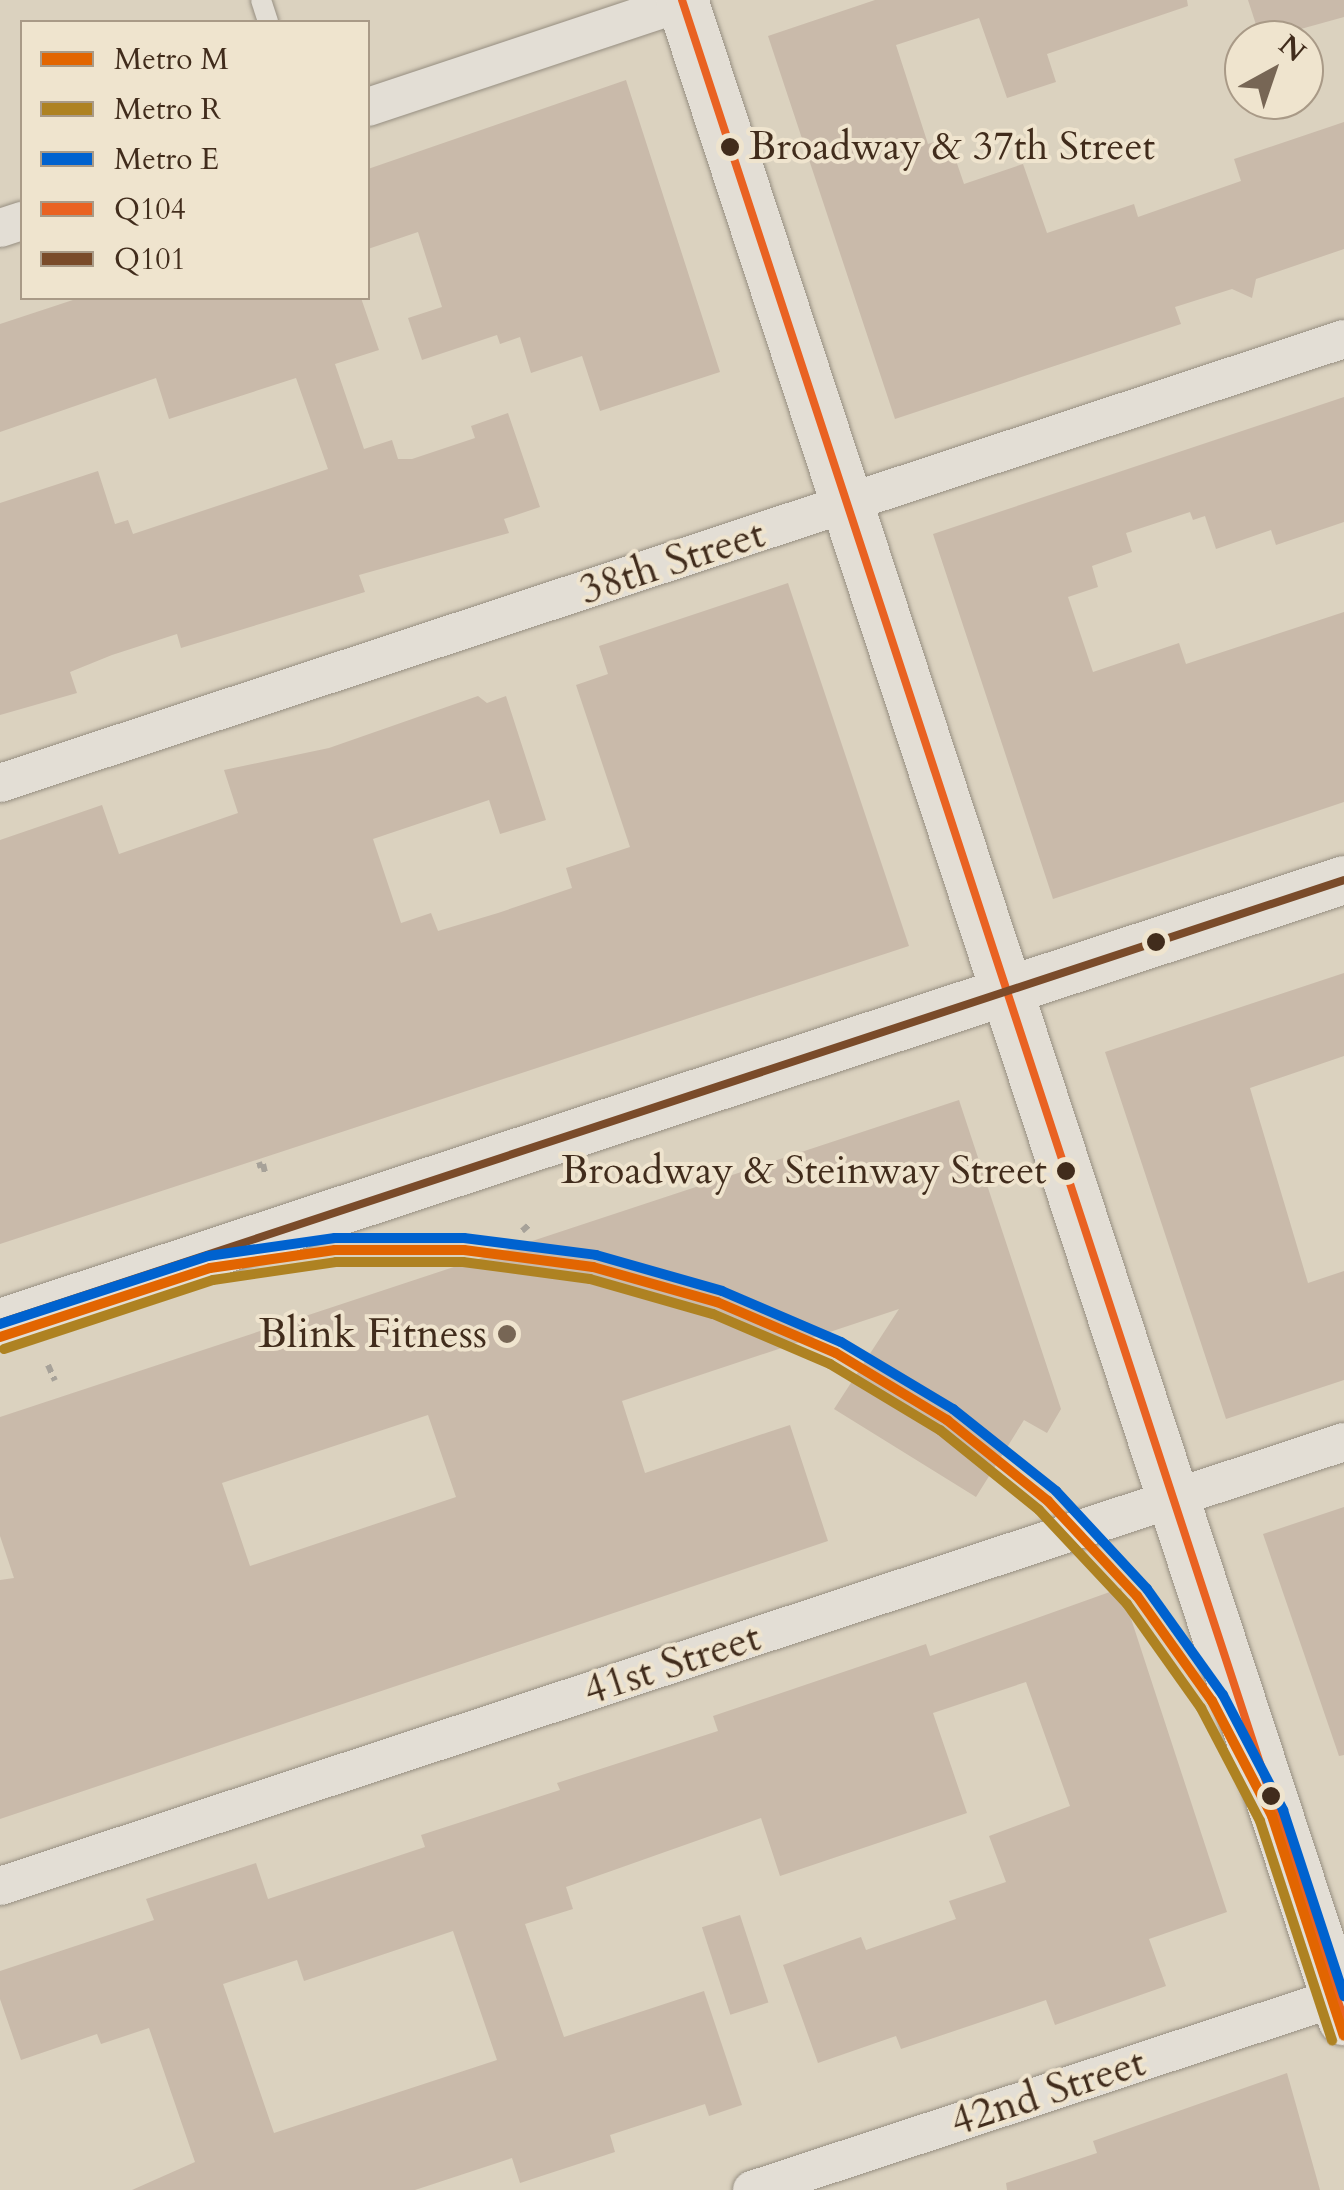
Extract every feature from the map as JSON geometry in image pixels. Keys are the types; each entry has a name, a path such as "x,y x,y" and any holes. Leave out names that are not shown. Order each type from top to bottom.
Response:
{"main road":[{"path":"685,1 844,505 1342,2004"}],"street":[{"path":"370,106 685,1"},
{"name":"38th Street","path":"0,783 1344,339"},
{"path":"0,1323 1344,880"},
{"name":"41st Street","path":"0,1886 1344,1442"},
{"name":"42nd Street","path":"752,2190 1342,2004"}],"path":[{"path":"257,1166 263,1164 266,1173"},
{"path":"48,1366 55,1381"}],"building":[{"path":"875,0 1187,0 1188,6 1047,54 1056,82 1007,98 979,18 896,45 928,144 948,137 964,184 1023,164 1047,233 1134,204 1138,217 1241,181 1234,159 1344,122 1344,249 1256,279 1252,298 1232,289 1175,307 1181,324 895,419 768,36"},
{"path":"1248,0 1344,0 1344,17 1324,23 1254,20"},
{"path":"626,80 720,372 600,411 582,356 531,373 520,337 500,344 497,335 422,360 408,318 442,307 418,232 370,248 370,168"},
{"path":"73,300 362,300 379,350 335,364 364,449 392,440 398,459 412,459 475,438 471,426 508,413 540,507 504,519 509,533 359,575 365,592 181,648 177,634 112,655 70,672 77,693 0,715 0,503 98,471 115,524 128,520 133,534 328,469 296,378 169,419 156,378 0,432 0,324"},
{"path":"1344,397 1344,522 1276,545 1271,530 1216,549 1205,516 1193,520 1190,512 1126,533 1132,552 1092,566 1098,587 1068,597 1093,672 1179,643 1186,664 1344,612 1344,802 1053,899 933,534"},
{"path":"788,583 909,946 0,1244 0,840 102,805 119,854 238,813 224,770 329,748 478,696 487,703 506,696 546,820 500,834 489,800 373,839 401,923 431,913 438,931 498,913 572,888 566,868 630,847 576,685 608,674 599,646"},
{"path":"1344,973 1344,1056 1250,1088 1308,1283 1344,1271 1344,1380 1226,1419 1105,1052"},
{"path":"959,1100 1061,1409 1047,1433 1024,1420 976,1497 834,1409 899,1309 622,1401 645,1473 790,1425 828,1541 0,1819 0,1580 14,1578 0,1536 0,1417","holes":["428,1415 456,1497 250,1566 222,1483"]},
{"path":"1344,1507 1344,1755 1339,1756 1263,1534"},
{"path":"1121,1588 1227,1912 1149,1939 1166,1986 1055,2025 1046,2000 901,2049 896,2036 818,2063 783,1965 861,1937 866,1950 956,1919 949,1901 1006,1882 989,1836 1070,1806 1026,1682 933,1713 967,1813 780,1876 761,1818 566,1887 573,1909 525,1924 564,2037 704,1991 742,2105 709,2116 705,2104 610,2135 615,2152 520,2183 512,2158 415,2190 132,2190 195,2162 149,2028 101,2044 97,2034 21,2060 0,1999 0,1971 154,1920 146,1899 256,1863 268,1899 425,1847 421,1835 560,1790 557,1783 718,1731 713,1716 926,1644 930,1656","holes":["453,1931 497,2060 274,2133 223,1984 297,1960 304,1981"]},
{"path":"740,1915 768,2002 730,2015 702,1927"},
{"path":"1287,2073 1320,2190 1007,2190 1006,2183 1097,2153 1093,2141"}],"metro line":[{"name":"E","path":"0,1324 208,1256 335,1238 464,1238 596,1255 722,1291 841,1342 953,1409 1056,1491 1147,1589 1223,1695 1283,1810 1344,1996"},
{"name":"M","path":"0,1337 210,1268 335,1250 464,1250 593,1267 717,1302 836,1353 947,1420 1048,1501 1137,1596 1212,1701 1272,1816 1344,2036"},
{"name":"R","path":"4,1349 213,1280 336,1262 463,1262 590,1279 713,1314 830,1364 940,1430 1039,1510 1127,1604 1201,1708 1260,1821 1332,2040"}],"transit line":[{"name":"Q104","path":"682,0 1344,2019"},
{"name":"Q101","path":"0,1323 1344,880"}],"place":[{"name":"Broadway & 37th Street","path":"730,147"},
{"name":"Broadway & Steinway Street","path":"1066,1171"},
{"name":"Blink Fitness","path":"507,1334"}]}
